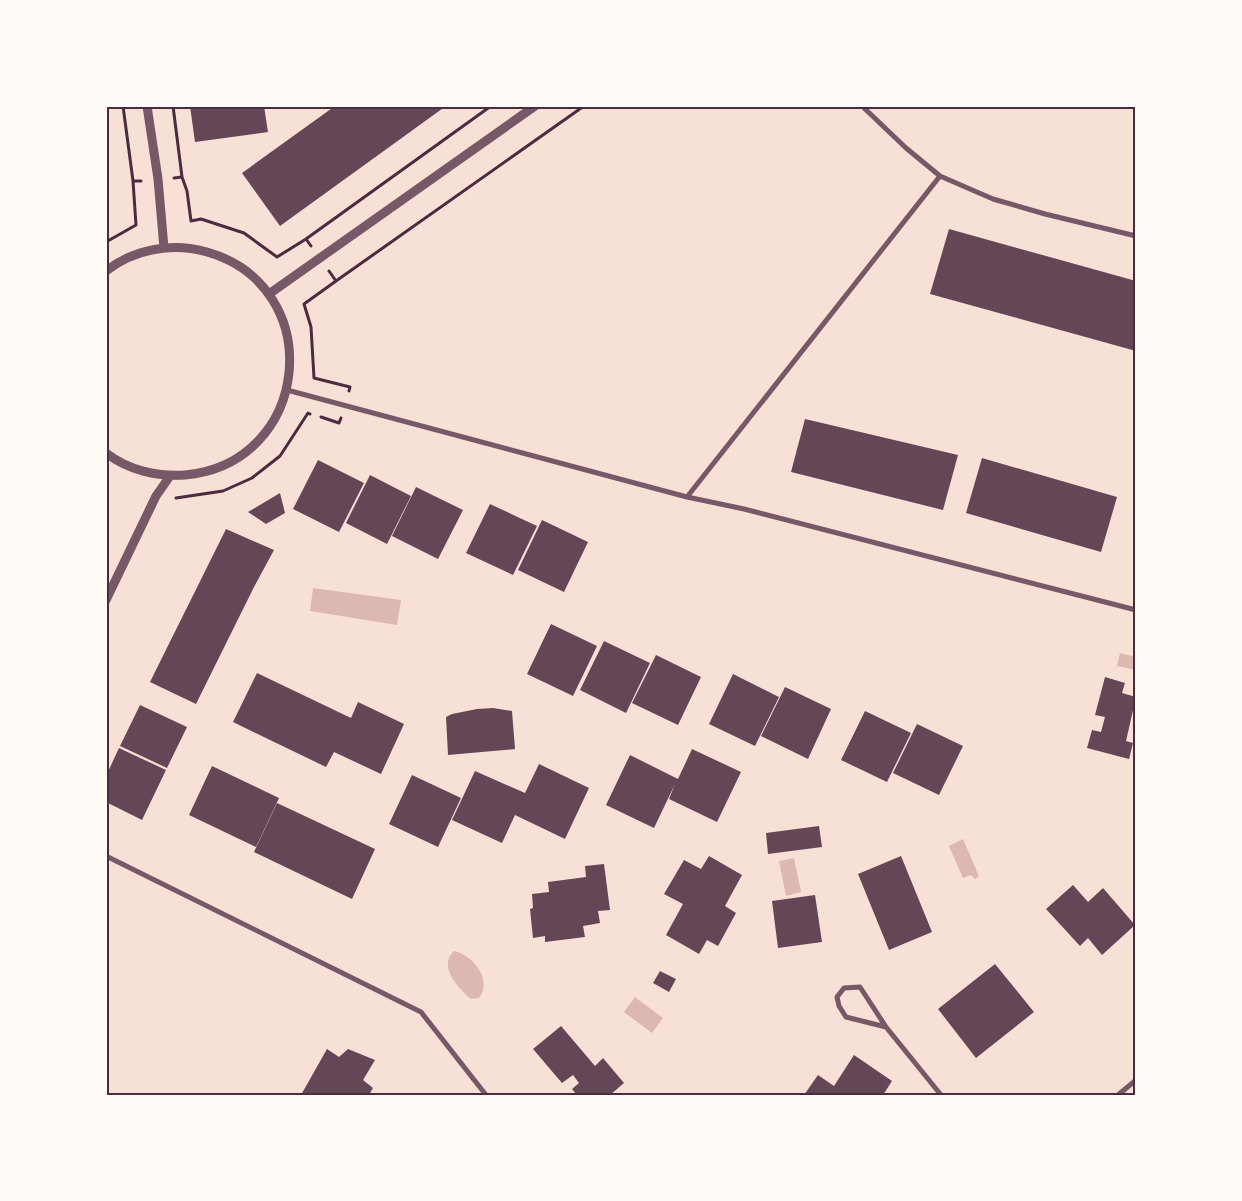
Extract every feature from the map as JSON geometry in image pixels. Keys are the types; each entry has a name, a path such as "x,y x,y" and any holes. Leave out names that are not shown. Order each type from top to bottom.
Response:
{"street":[{"path":"147,106 158,179 164,248"},
{"path":"269,294 535,106"},
{"path":"862,106 906,148 940,176 993,198 1045,214 1136,236"},
{"path":"687,497 940,176"},
{"path":"106,270 134,254 164,248 194,248 222,256 248,272 269,294 285,324 291,357 287,390 275,419 256,444 230,462 201,473 170,476 148,473 128,466 106,453"},
{"path":"287,390 687,497 744,509 1136,610"},
{"path":"106,600 156,496 170,476"},
{"path":"106,856 421,1012 486,1095"},
{"path":"886,1027 846,1017 839,1006 837,997 844,988 860,986 886,1027 941,1095"},
{"path":"1118,1095 1136,1080"}],"path":[{"path":"106,242 136,225 124,106"},
{"path":"173,106 182,177 187,191 191,221 201,219 244,233 277,258 491,106"},
{"path":"171,505 175,498 223,491 252,478 280,456 308,413 339,423 350,387 314,378 311,327 304,304 584,106"},
{"path":"133,182 182,177"},
{"path":"306,238 336,281"}],"shaded area":[{"path":"313,588 401,600 397,625 310,611"},
{"path":"1120,653 1136,657 1136,670 1117,666"},
{"path":"963,839 979,876 975,879 971,875 963,878 949,846"},
{"path":"794,858 801,892 786,896 779,861"},
{"path":"454,951 468,958 479,969 484,984 479,998 471,999 452,977 448,963 449,957"},
{"path":"635,997 663,1018 652,1033 624,1012"}],"building":[{"path":"190,106 264,106 268,132 195,142"},
{"path":"335,106 446,106 280,226 242,173"},
{"path":"949,229 1136,281 1136,351 930,294"},
{"path":"805,419 958,455 943,510 791,472"},
{"path":"982,458 1117,497 1101,552 966,513"},
{"path":"318,460 364,483 339,532 293,509"},
{"path":"370,475 411,496 387,544 346,523"},
{"path":"416,487 463,510 438,559 392,536"},
{"path":"280,493 285,513 266,524 248,512"},
{"path":"490,504 537,526 513,575 466,553"},
{"path":"542,520 588,542 564,592 518,570"},
{"path":"226,529 274,550 196,704 150,682"},
{"path":"551,624 597,646 573,696 527,674"},
{"path":"604,641 650,663 626,713 580,690"},
{"path":"656,655 701,677 678,725 632,703"},
{"path":"257,673 351,718 358,702 404,724 381,774 334,752 326,767 233,722"},
{"path":"733,674 779,697 755,746 709,724"},
{"path":"1105,677 1125,683 1122,693 1136,697 1126,741 1133,743 1129,759 1087,748 1092,730 1101,732 1105,717 1095,715"},
{"path":"785,687 831,709 808,759 761,736"},
{"path":"140,705 187,727 167,768 120,746"},
{"path":"493,708 512,711 515,749 448,755 446,717 477,709"},
{"path":"865,711 911,733 887,782 841,760"},
{"path":"917,724 963,746 939,795 893,773"},
{"path":"119,748 166,770 142,820 106,802 106,776"},
{"path":"692,749 741,772 717,822 669,799 675,784 654,828 606,805 630,755 678,779"},
{"path":"539,764 589,788 565,839 515,815 502,843 452,820 475,771 525,793"},
{"path":"212,766 279,798 256,847 189,815"},
{"path":"412,775 461,798 438,847 389,824"},
{"path":"277,803 375,849 352,899 254,852"},
{"path":"819,826 822,847 768,854 766,833"},
{"path":"709,856 742,875 725,906 736,913 718,946 707,940 699,954 666,935 683,904 664,894 684,860 701,869"},
{"path":"901,856 932,932 889,950 858,874"},
{"path":"604,864 610,910 598,911 600,923 583,926 585,937 545,942 545,936 533,938 530,909 533,908 532,894 549,892 548,882 586,877 585,866"},
{"path":"1073,885 1088,902 1103,888 1135,925 1102,955 1088,938 1080,946 1046,909"},
{"path":"815,895 822,942 778,948 772,901"},
{"path":"995,964 1034,1012 976,1058 938,1009"},
{"path":"660,971 676,979 669,992 653,983"},
{"path":"561,1026 595,1066 603,1058 624,1083 610,1095 577,1095 572,1089 579,1083 573,1075 562,1083 533,1049"},
{"path":"327,1049 339,1057 348,1049 375,1060 363,1080 373,1088 369,1095 301,1095"},
{"path":"854,1055 892,1081 883,1095 804,1095 818,1075 834,1086"}]}
